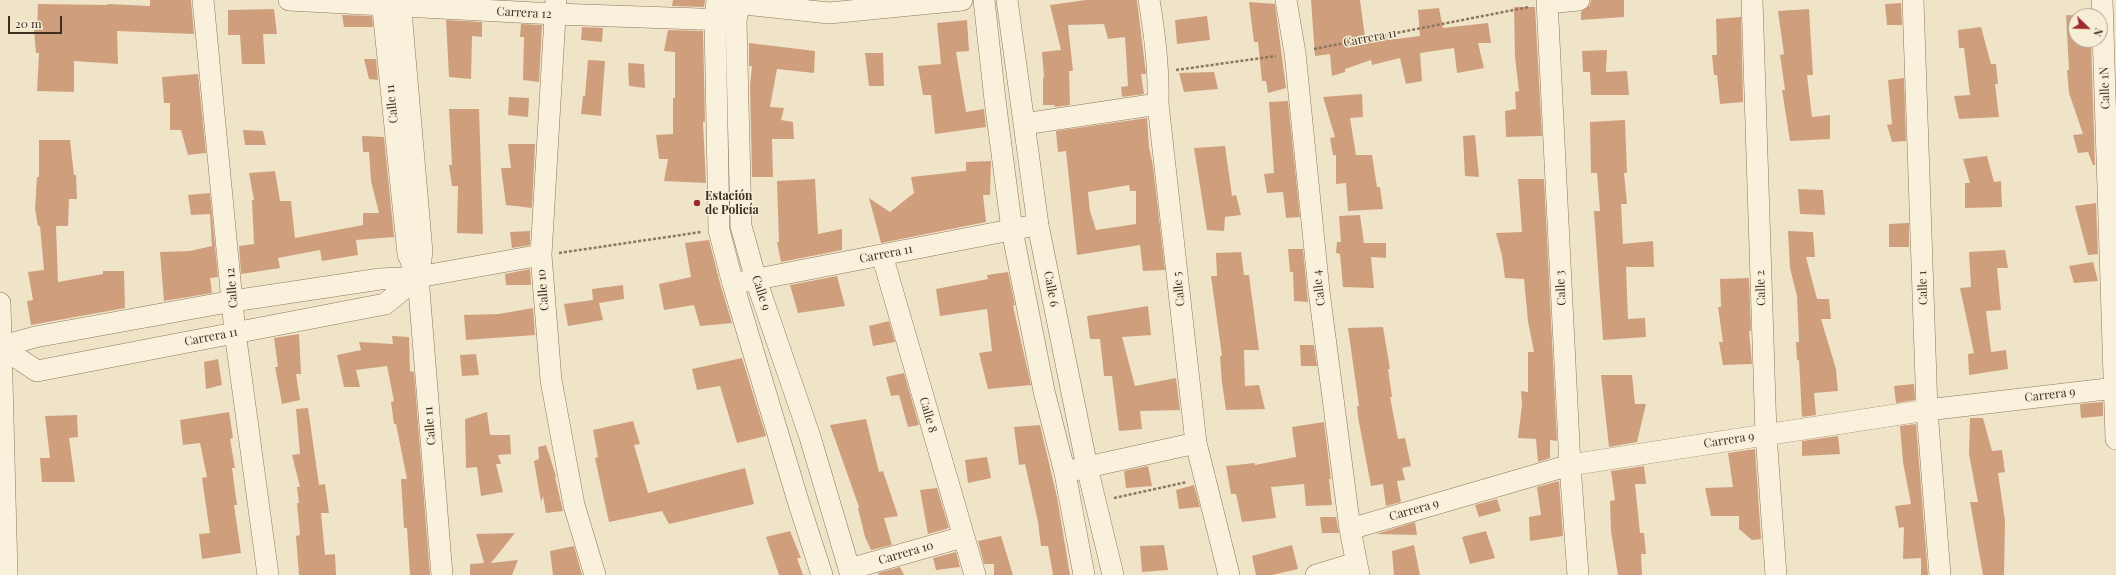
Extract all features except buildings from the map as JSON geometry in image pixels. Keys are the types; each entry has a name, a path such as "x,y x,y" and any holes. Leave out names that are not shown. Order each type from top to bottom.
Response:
{"street":[{"name":"Calle 12","path":"203,0 235,332 268,575"},
{"name":"Carrera 12","path":"289,0 555,7 716,7 828,13 962,0"},
{"path":"984,0 1012,230 1044,391 1065,473 1084,575"},
{"name":"Calle 6","path":"1007,0 1038,225 1087,466 1113,575"},
{"name":"Calle 5","path":"1149,0 1159,72 1158,104 1196,443 1229,575"},
{"name":"Calle 4","path":"1286,0 1295,53 1319,291 1350,529 1358,569"},
{"path":"1547,2 1579,0"},
{"name":"Calle 2","path":"1752,0 1766,434 1776,575"},
{"name":"Calle 1","path":"1913,0 1927,410 1940,575"},
{"name":"Calle 1N","path":"2102,0 2116,439"},
{"name":"Calle 3","path":"1547,2 1570,465 1578,575"},
{"name":"Calle 11","path":"391,3 408,254 418,277 442,575"},
{"name":"Calle 10","path":"555,7 541,255 551,380 574,505 595,575"},
{"name":"Calle 9","path":"716,7 719,230 799,504 822,575"},
{"name":"Calle 9","path":"738,8 741,226 756,280 810,437 850,572"},
{"path":"1024,124 1158,104"},
{"name":"Carrera 11","path":"734,284 1038,225"},
{"name":"Carrera 11","path":"1,347 35,337 233,301 380,279 418,277 541,255"},
{"name":"Calle 8","path":"882,255 975,575"},
{"name":"Carrera 11","path":"1,347 37,371 385,304 418,277"},
{"path":"0,303 7,575"},
{"name":"Carrera 9","path":"1350,529 1570,465 1927,410 2115,388"},
{"path":"1065,473 1087,466 1196,443"},
{"name":"Carrera 10","path":"850,572 963,537"},
{"path":"1316,575 1358,569"}],"path":[{"name":"Carrera 11","path":"1159,72 1295,53 1547,2"},
{"path":"541,255 719,230"},
{"path":"1095,502 1205,479"}],"place":[{"name":"Estación de Policía","path":"697,203"}]}
